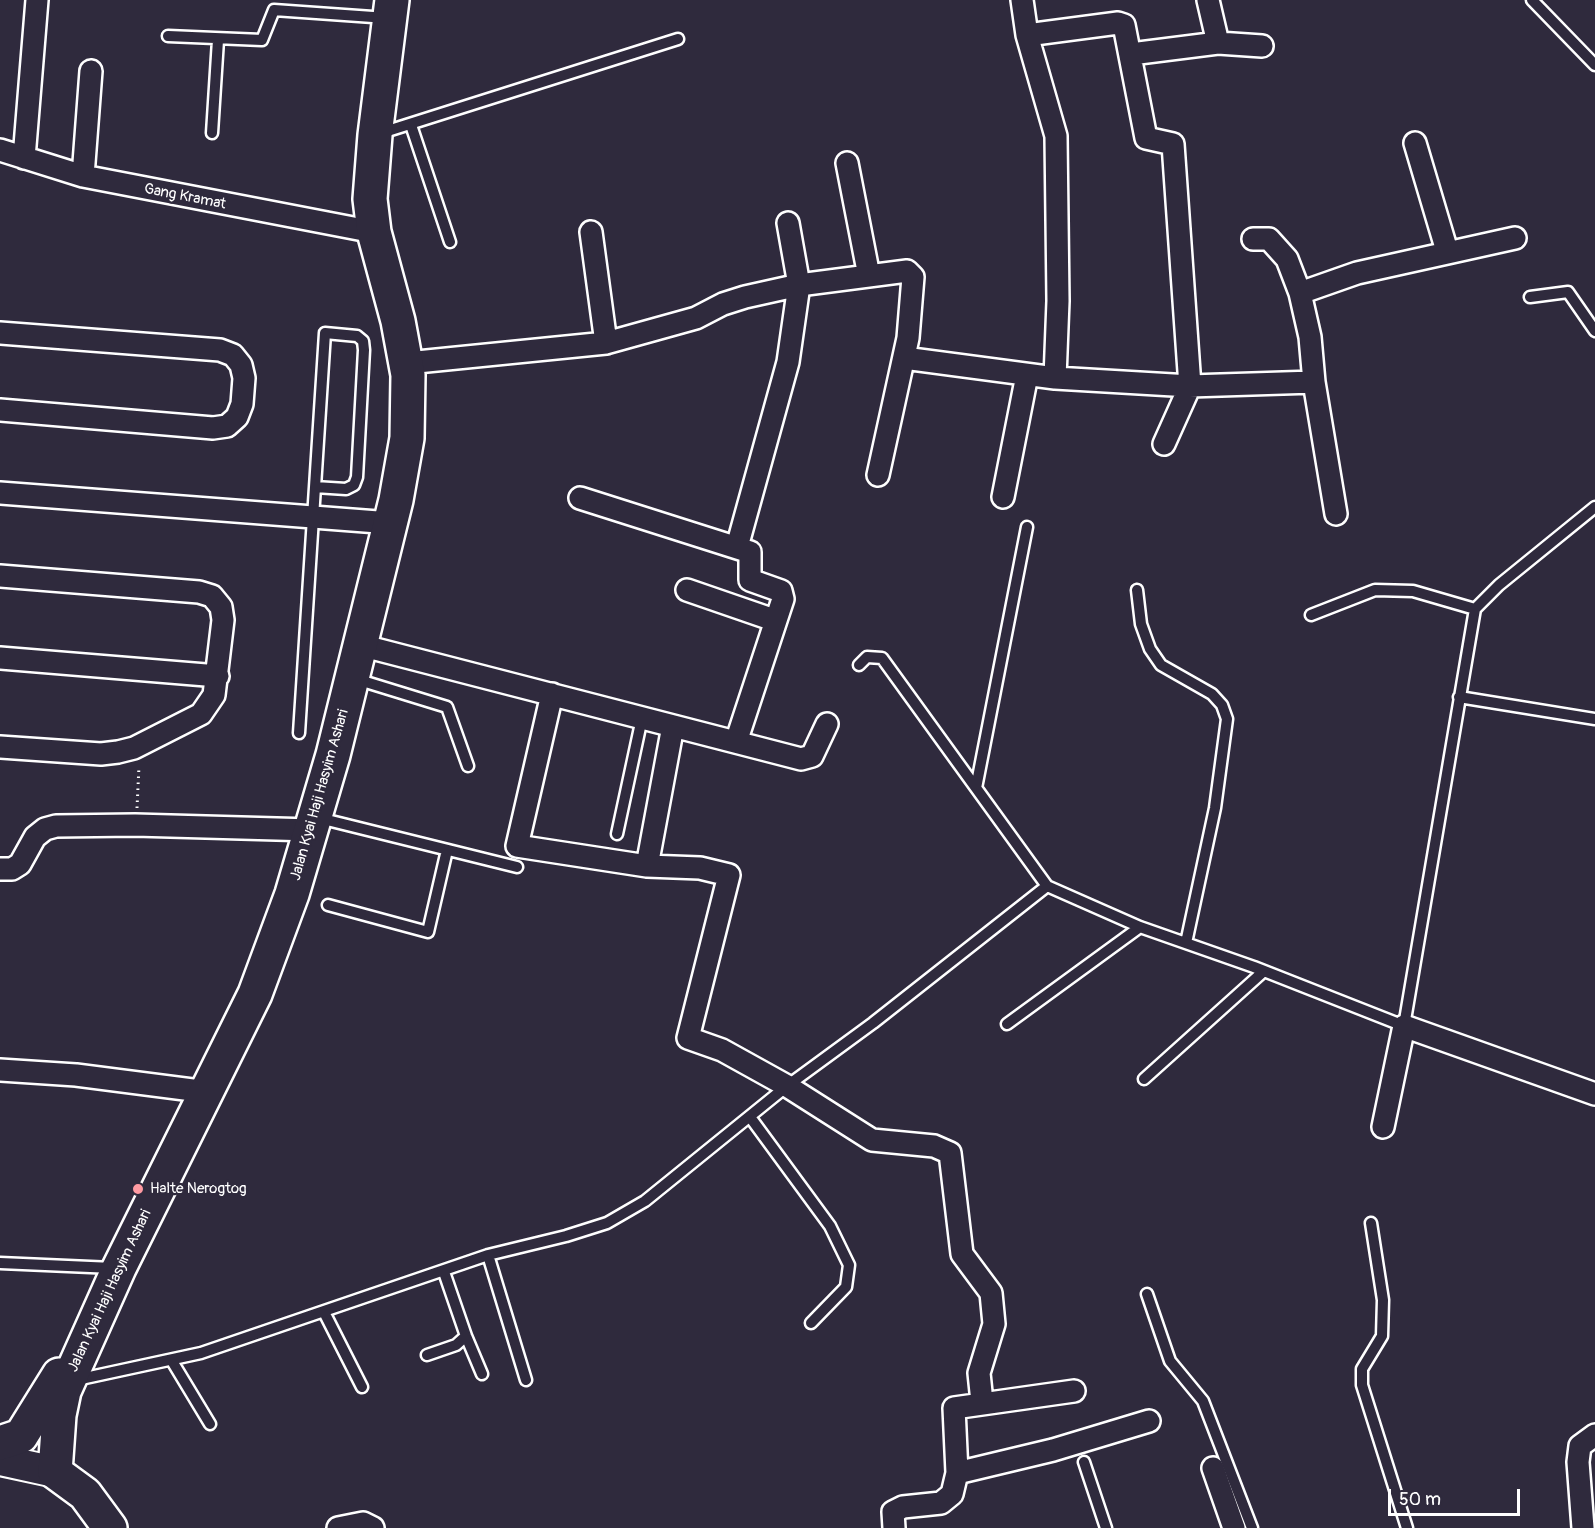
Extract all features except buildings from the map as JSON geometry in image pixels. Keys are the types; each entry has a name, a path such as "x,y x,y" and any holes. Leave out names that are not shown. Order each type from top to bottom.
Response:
{"main road":[{"name":"Jalan Kyai Haji Hasyim Ashari","path":"55,1472 59,1414 73,1368 119,1268 255,994 292,894 314,824 353,678 391,523 406,438 409,402 407,363 374,232 370,199 375,135 391,9"},
{"path":"0,1443 21,1436 56,1379 73,1368"},
{"path":"0,1460 55,1472 85,1494 110,1528"}],"street":[{"path":"24,158 37,0"},
{"path":"1022,0 1027,35 1056,136 1058,301 1054,378"},
{"path":"1208,0 1218,43"},
{"path":"1027,35 1118,23 1124,25 1146,138 1173,144 1190,386 1164,444"},
{"path":"1131,54 1218,43 1262,46"},
{"path":"83,176 92,71"},
{"path":"1415,143 1447,251"},
{"name":"Gang Kramat","path":"0,150 83,176 374,232"},
{"path":"847,163 869,276"},
{"path":"737,546 788,362 798,285 788,224"},
{"path":"591,232 606,343"},
{"path":"1300,293 1357,273 1447,251 1515,238"},
{"path":"1254,239 1269,239 1287,259 1300,293 1310,337 1314,382 1336,514"},
{"path":"407,363 606,343 696,318 723,304 745,297 798,285 907,271 911,273 911,304 904,358 878,475"},
{"path":"0,333 220,350 233,354 241,365 244,378 242,404 237,417 227,426 213,428 0,410"},
{"path":"904,358 1054,378 1190,386 1314,382"},
{"path":"1004,497 1027,375"},
{"path":"0,493 391,523"},
{"path":"580,498 750,552 750,580 781,591 783,599 774,620 736,742"},
{"path":"0,576 199,592 212,596 220,607 223,620 214,695 201,714 134,748 101,754 0,747"},
{"path":"687,590 774,620"},
{"path":"360,645 801,759 812,756 827,724"},
{"path":"0,658 218,676"},
{"path":"552,694 517,846 647,866 700,868 729,875 688,1038 722,1050 787,1086 872,1140 934,1146 950,1153 962,1254 991,1293 994,1324 979,1373 982,1402"},
{"path":"647,866 673,726"},
{"path":"0,869 12,869 20,864 35,837 45,829 56,826 314,824"},
{"path":"1383,1126 1404,1026 1595,1094"},
{"path":"0,1070 76,1075 208,1092"},
{"path":"894,1528 893,1512 903,1507 941,1503 952,1494 957,1473 954,1408 982,1402 1074,1391"},
{"path":"957,1473 1053,1450 1142,1423"},
{"path":"1583,1528 1578,1462 1580,1446 1595,1435"},
{"path":"1213,1468 1234,1528"},
{"path":"338,1528 363,1523 373,1528"}],"lane":[{"path":"1532,0 1595,65"},
{"path":"168,36 218,40 262,40 274,10 391,9"},
{"path":"375,135 678,39"},
{"path":"212,134 218,40"},
{"path":"411,125 450,242"},
{"path":"1530,297 1568,291 1595,331"},
{"path":"299,733 325,333 357,336 363,341 364,350 357,477 354,485 346,489 315,488"},
{"path":"859,665 867,657 882,658 1047,886 1140,927 1264,970 1404,1026 1475,609 1499,585 1595,507"},
{"path":"976,788 1028,527"},
{"path":"1137,590 1141,624 1150,649 1161,665 1212,694 1222,705 1227,719 1215,807 1186,943"},
{"path":"1311,615 1376,590 1413,591 1475,609"},
{"path":"353,678 447,707 468,766"},
{"path":"1459,697 1595,719"},
{"path":"617,834 642,718"},
{"path":"314,824 447,850 517,867"},
{"path":"328,905 428,932 447,850"},
{"path":"73,1368 172,1361 488,1256 607,1223 645,1201 787,1086 873,1023 1047,886"},
{"path":"1007,1024 1140,927"},
{"path":"1144,1079 1264,970"},
{"path":"750,1117 830,1226 849,1265 846,1287 811,1323"},
{"path":"1371,1223 1383,1300 1382,1336 1362,1369 1362,1385 1407,1528"},
{"path":"488,1256 525,1380"},
{"path":"0,1263 119,1268"},
{"path":"444,1272 482,1374"},
{"path":"1147,1294 1170,1361 1203,1401 1252,1528"},
{"path":"324,1312 362,1387"},
{"path":"427,1355 456,1345 466,1336"},
{"path":"172,1361 210,1424"},
{"path":"1084,1462 1106,1528"}],"path":[{"path":"134,748 139,766 135,825"}],"place":[{"name":"Halte Nerogtog","path":"138,1189"}]}
